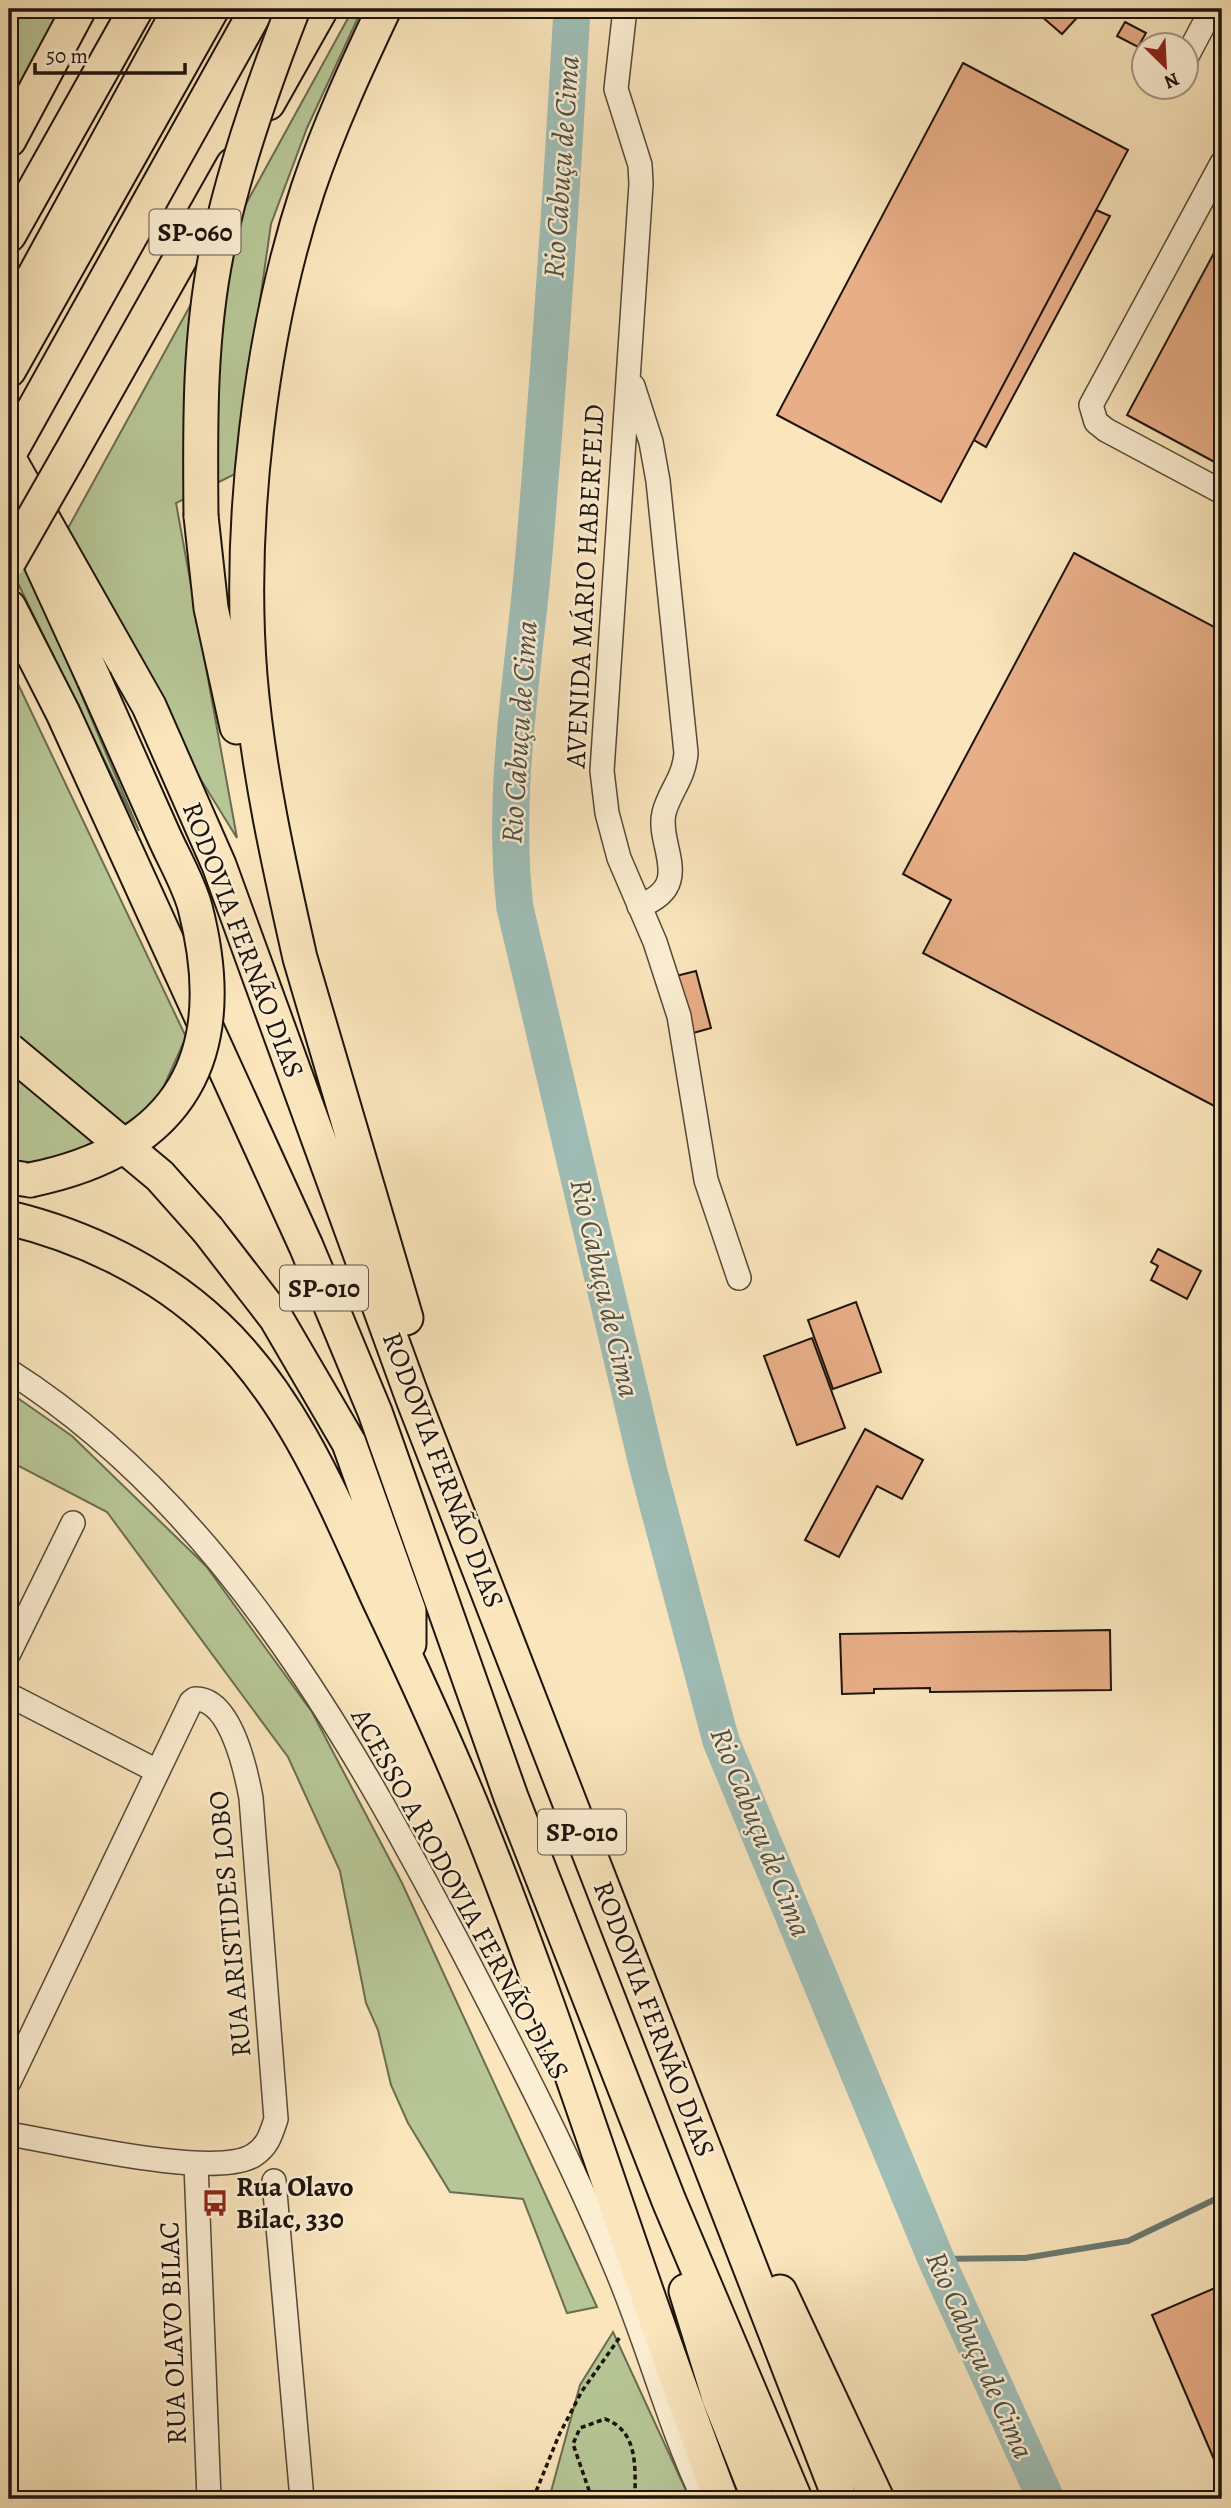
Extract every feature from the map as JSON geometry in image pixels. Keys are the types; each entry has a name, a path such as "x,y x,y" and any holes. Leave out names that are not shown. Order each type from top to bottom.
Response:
{"highway":[{"path":"9,140 79,9"},
{"path":"9,235 136,9"},
{"path":"9,322 180,9"},
{"path":"12,364 212,9"},
{"name":"SP-060","path":"9,457 38,400 257,9"},
{"path":"293,9 267,74 219,242 205,342 201,424 201,516 211,608 274,905 300,958"},
{"name":"SP-060","path":"9,561 321,9"},
{"path":"384,9 327,136 307,192 285,279 264,384 248,520 250,677 274,842 300,958 428,1389 447,1480"},
{"name":"RODOVIA FERNÃO DIAS","path":"9,457 149,706 219,865 413,1399 447,1480 840,2499"},
{"path":"9,492 194,904 205,954 209,989 204,1037 191,1077 182,1093 159,1120 110,1155 61,1174 16,1180"},
{"name":"RODOVIA FERNÃO DIAS","path":"9,607 38,661 223,1070 271,1168 353,1359 511,1797 669,2201 795,2499"},
{"path":"9,632 38,661"},
{"path":"9,1051 160,1176 208,1230 275,1318 349,1443 409,1611 409,1664"},
{"path":"9,1218 60,1233 142,1271 219,1328 265,1383 292,1424 334,1503 409,1664 493,1862 721,2499"},
{"path":"719,2185 762,2253 877,2499"},
{"path":"669,2201 667,2229 719,2398 759,2499"}],"street":[{"name":"AVENIDA MÁRIO HABERFELD","path":"625,9 616,89 640,165 641,184 602,771 607,813 616,847 668,976 679,1016 706,1180 739,1278"},
{"path":"1199,32 1212,9"},
{"path":"1222,163 1091,405 1096,422 1106,430 1222,492"},
{"path":"628,373 651,442 658,481 687,753 681,777 664,813 671,872 657,896 639,906"},
{"name":"ACESSO A RODOVIA FERNÃO DIAS","path":"9,1371 76,1420 176,1513 256,1608 359,1763 412,1856 556,2133 616,2267 685,2460 704,2499"},
{"path":"9,1653 73,1523"},
{"path":"9,1695 157,1771 9,2082"},
{"name":"RUA ARISTIDES LOBO","path":"157,1771 191,1702 199,1698 216,1707 234,1737 244,1764 251,1798 275,2119 269,2141 254,2155 233,2163 196,2164"},
{"path":"9,2134 196,2164"},
{"name":"RUA OLAVO BILAC","path":"196,2164 209,2499"},
{"path":"274,2181 302,2499"}],"path":[{"path":"533,2499 559,2435 582,2390 634,2319"},
{"path":"592,2499 573,2444 580,2428 605,2419 621,2427 631,2442 635,2468 635,2499"}],"green space":[{"path":"9,9 65,9 9,118"},
{"path":"353,9 362,9 307,128 271,224 235,474 176,503 237,838 198,775 67,530"},
{"path":"9,535 49,618 139,831 9,565"},
{"path":"9,665 186,1037 156,1104 78,1154 15,1165 9,1164"},
{"path":"9,1392 72,1436 206,1566 312,1712 402,1883 597,2307 567,2313 523,2199 450,2192 408,2123 391,2085 378,2030 366,2003 340,1871 288,1757 107,1512 9,1461"},
{"path":"613,2332 690,2499 549,2499 580,2385"}],"building":[{"path":"1033,9 1085,9 1062,34"},
{"path":"1125,22 1144,32 1130,32 1130,43 1117,36"},
{"path":"963,63 1128,150 941,502 777,415"},
{"path":"1096,210 1110,216 986,447 974,440"},
{"path":"1222,238 1222,466 1127,415"},
{"path":"1074,553 1222,631 1222,1110 923,953 951,900 903,874"},
{"path":"696,971 711,1028 686,1035 672,977"},
{"path":"1158,1249 1201,1271 1187,1299 1151,1280 1158,1266 1151,1262"},
{"path":"856,1302 881,1372 833,1389 808,1320"},
{"path":"812,1338 845,1428 797,1445 764,1356"},
{"path":"865,1429 923,1460 902,1499 877,1486 839,1557 805,1540"},
{"path":"1110,1630 1111,1690 930,1692 930,1688 874,1689 874,1693 842,1694 840,1634"},
{"path":"1222,2285 1222,2478 1152,2315"}],"waterway":[{"name":"Rio Cabuçu de Cima","path":"572,9 545,418 512,775 511,864 515,908 648,1468 721,1741 936,2259 1046,2499"},
{"path":"936,2259 1025,2258 1128,2241 1222,2196"}],"place":[{"name":"Rua Olavo Bilac, 330","path":"215,2203"}]}
